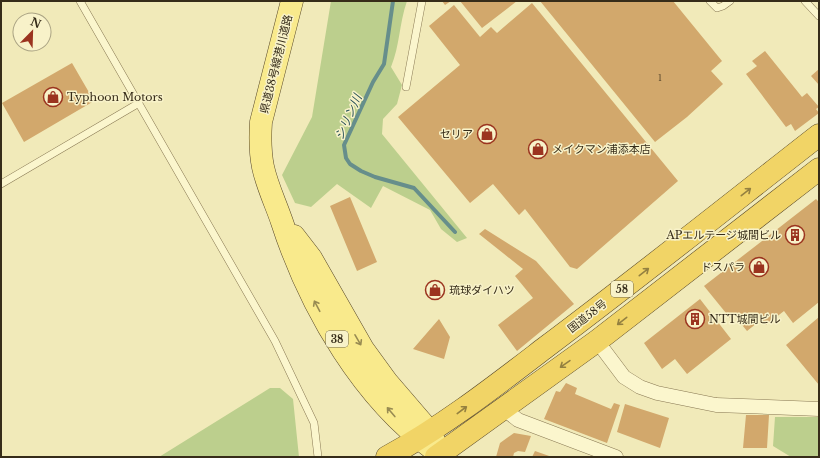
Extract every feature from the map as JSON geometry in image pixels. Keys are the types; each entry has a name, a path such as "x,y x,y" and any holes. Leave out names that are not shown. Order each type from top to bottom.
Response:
{"highway":[{"name":"国道58号","path":"387,457 424,436 569,330 819,135"},
{"name":"58","path":"438,456 597,342 819,169"}],"main road":[{"name":"県道38号線港川道路","path":"292,1 261,122 260,140 263,168 282,221 311,258 362,349 387,382 438,456"}],"street":[{"path":"597,342 624,377 640,387 652,391 716,405 819,409"},
{"path":"503,408 518,420 616,457"}],"lane":[{"path":"80,1 275,340 314,423 318,457"},
{"path":"406,87 422,1"},
{"path":"710,1 717,8 730,1"},
{"path":"805,1 819,16"},
{"path":"1,184 139,103"}],"green space":[{"path":"331,1 407,1 391,67 402,85 397,104 383,119 382,134 467,238 457,242 441,229 430,210 383,186 371,208 337,184 311,207 295,203 282,175 312,117"},
{"path":"270,388 280,388 293,399 299,457 159,457"},
{"path":"775,417 819,417 819,457 791,457 773,446"}],"building":[{"path":"442,1 451,1 445,5"},
{"path":"460,1 517,1 482,28"},
{"path":"540,1 673,1 722,61 711,71 723,84 687,117 655,142"},
{"name":"メイクマン浦添本店","path":"532,3 678,181 577,269 570,267 525,209 519,215 493,184 470,203 398,117 460,65 429,26 454,5 480,37 491,27 497,33"},
{"path":"765,51 802,97 807,93 819,107 816,109 819,113 795,131 791,124 786,127 746,74 757,66 752,61"},
{"path":"72,63 94,101 24,142 2,103"},
{"path":"819,69 819,85 811,76"},
{"path":"350,197 377,262 357,271 330,206"},
{"name":"APエルテージ城間ビル","path":"816,199 819,202 819,302 793,323 784,311 766,325 762,319 747,331 734,315 730,318 704,286"},
{"path":"485,229 536,261 574,304 517,351 498,325 533,298 515,276 523,269 479,234"},
{"name":"NTT城間ビル","path":"700,299 731,339 687,374 675,359 662,369 644,343"},
{"path":"819,317 819,385 786,345"},
{"path":"439,319 450,337 444,359 413,349"},
{"path":"566,383 577,388 575,394 611,409 614,403 620,405 607,443 544,419 556,391 560,392"},
{"path":"625,404 669,418 660,448 617,432"},
{"path":"746,415 769,415 767,448 743,448"},
{"path":"514,433 531,436 525,452 518,451 514,453 513,457 496,457 500,443"},
{"path":"535,451 552,457 532,457"}],"waterway":[{"name":"シリン川","path":"393,1 384,64 373,82 344,145 346,158 350,164 361,171 375,177 414,188 455,232"}],"place":[{"name":"Typhoon Motors","path":"53,97"},
{"name":"セリア","path":"487,134"},
{"name":"メイクマン浦添本店","path":"538,149"},
{"name":"APエルテージ城間ビル","path":"795,235"},
{"name":"ドスパラ","path":"759,267"},
{"name":"琉球ダイハツ","path":"435,290"},
{"name":"NTT城間ビル","path":"695,319"}]}
